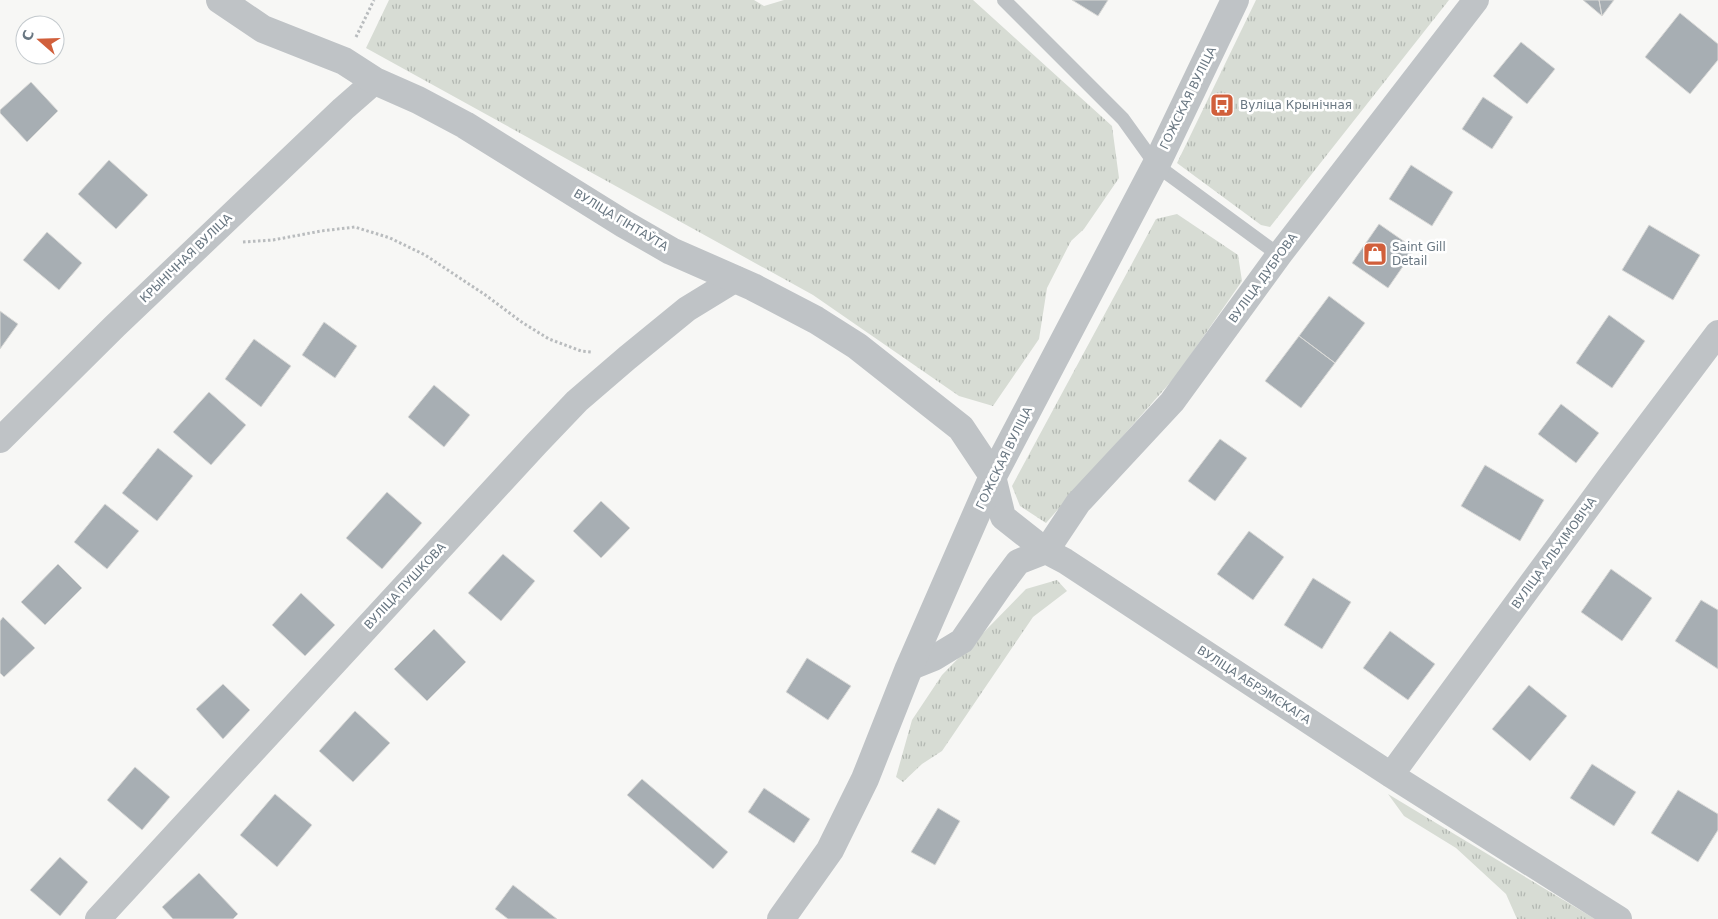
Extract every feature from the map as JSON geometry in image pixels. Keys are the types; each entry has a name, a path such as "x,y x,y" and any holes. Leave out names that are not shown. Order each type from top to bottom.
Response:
{"street":[{"name":"ВУЛІЦА ГІНТАЎТА","path":"220,0 263,29 344,61 375,81 418,100 465,126 671,251 736,280 816,320 857,346 961,428 993,476"},
{"name":"ГОЖСКАЯ ВУЛІЦА","path":"782,919 830,850 864,779 909,668 993,476 1156,165 1235,0"},
{"name":"ВУЛІЦА ДУБРОВА","path":"1046,551 1078,503 1172,402 1279,255 1476,0"},
{"name":"КРЫНІЧНАЯ ВУЛІЦА","path":"0,440 122,319 343,109 375,81"},
{"name":"ВУЛІЦА ПУШКОВА","path":"98,919 536,444 577,402 687,309 736,280"},
{"name":"ВУЛІЦА АЛЬХІМОВІЧА","path":"1391,775 1718,333"},
{"name":"ВУЛІЦА АБРЭМСКАГА","path":"993,476 1004,517 1046,551 1065,561 1391,775 1618,919"},
{"path":"909,668 934,658 962,641 1018,562 1046,551"}],"lane":[{"path":"1004,0 1123,119 1156,165 1279,255"}],"path":[{"path":"344,61 374,0"},
{"path":"240,242 274,240 321,231 355,228 390,238 425,256 484,294 523,323 550,339 581,350 627,358"}],"green space":[{"path":"389,0 754,0 764,6 784,0 973,0 1112,126 1119,178 1084,229 1071,241 1047,288 1039,339 993,406 959,396 813,295 366,48"},
{"path":"1256,0 1449,0 1270,227 1261,225 1177,163"},
{"path":"1177,214 1238,255 1242,281 1176,376 1046,523 1020,506 1012,486 1156,219"},
{"path":"1057,580 1067,591 1033,617 942,751 922,764 903,782 896,777 912,720 942,675 1026,589"},
{"path":"1388,794 1595,919 1517,919 1506,894 1456,848 1404,816"}],"building":[{"path":"1072,0 1108,0 1098,16"},
{"path":"1583,0 1599,0 1602,16"},
{"path":"1599,0 1614,0 1602,16"},
{"path":"1680,13 1718,44 1718,60 1690,94 1645,57"},
{"path":"1521,42 1555,69 1527,104 1493,76"},
{"path":"31,82 58,111 27,142 0,113 0,110"},
{"path":"1483,97 1513,117 1492,149 1462,129"},
{"path":"109,160 148,195 116,229 78,194"},
{"path":"1411,165 1453,192 1432,226 1389,199"},
{"path":"1379,224 1415,249 1388,288 1352,263"},
{"path":"1649,225 1700,255 1673,300 1622,270"},
{"path":"47,232 82,263 59,290 23,260"},
{"path":"1329,296 1365,323 1335,363 1299,336"},
{"path":"0,311 18,324 0,349"},
{"path":"1609,315 1645,341 1612,388 1576,363"},
{"path":"324,322 357,346 335,378 302,355"},
{"path":"1299,336 1335,363 1301,408 1265,381"},
{"path":"254,339 291,366 261,407 225,379"},
{"path":"434,385 470,415 444,447 408,417"},
{"path":"209,392 246,425 211,465 173,432"},
{"path":"1561,404 1599,433 1576,463 1538,434"},
{"path":"1220,439 1247,458 1215,501 1188,481"},
{"path":"158,448 193,476 157,521 122,493"},
{"path":"1485,465 1544,500 1520,541 1461,506"},
{"path":"387,492 422,523 382,569 346,538"},
{"path":"601,501 630,528 601,558 573,531"},
{"path":"105,504 139,531 107,569 74,542"},
{"path":"1249,531 1284,557 1253,600 1217,574"},
{"path":"503,554 535,581 501,621 468,593"},
{"path":"58,564 82,588 45,625 21,602"},
{"path":"1611,569 1652,598 1622,641 1581,612"},
{"path":"1313,578 1351,602 1322,649 1284,625"},
{"path":"301,593 335,625 305,656 272,625"},
{"path":"1701,600 1718,610 1718,669 1675,641"},
{"path":"3,617 35,648 4,677 0,673 0,621"},
{"path":"434,629 466,662 427,701 394,669"},
{"path":"1390,631 1435,664 1408,700 1363,668"},
{"path":"807,658 851,686 828,720 786,692"},
{"path":"223,684 250,710 223,739 196,709"},
{"path":"1529,685 1567,716 1530,761 1492,729"},
{"path":"355,711 390,743 353,782 319,751"},
{"path":"1592,764 1636,792 1614,826 1570,798"},
{"path":"135,767 170,797 142,830 107,800"},
{"path":"642,779 728,852 713,869 627,795"},
{"path":"764,788 810,819 794,843 748,812"},
{"path":"1678,790 1718,814 1718,830 1698,862 1651,833"},
{"path":"275,794 312,825 277,867 240,835"},
{"path":"938,808 960,821 935,865 911,852"},
{"path":"60,857 88,882 60,916 30,890"},
{"path":"199,873 238,914 233,919 173,919 162,907"},
{"path":"513,885 557,919 508,919 495,909"}],"place":[{"name":"Вуліца Крынічная","path":"1222,105"},
{"name":"Saint Gill Detail","path":"1375,254"}]}
